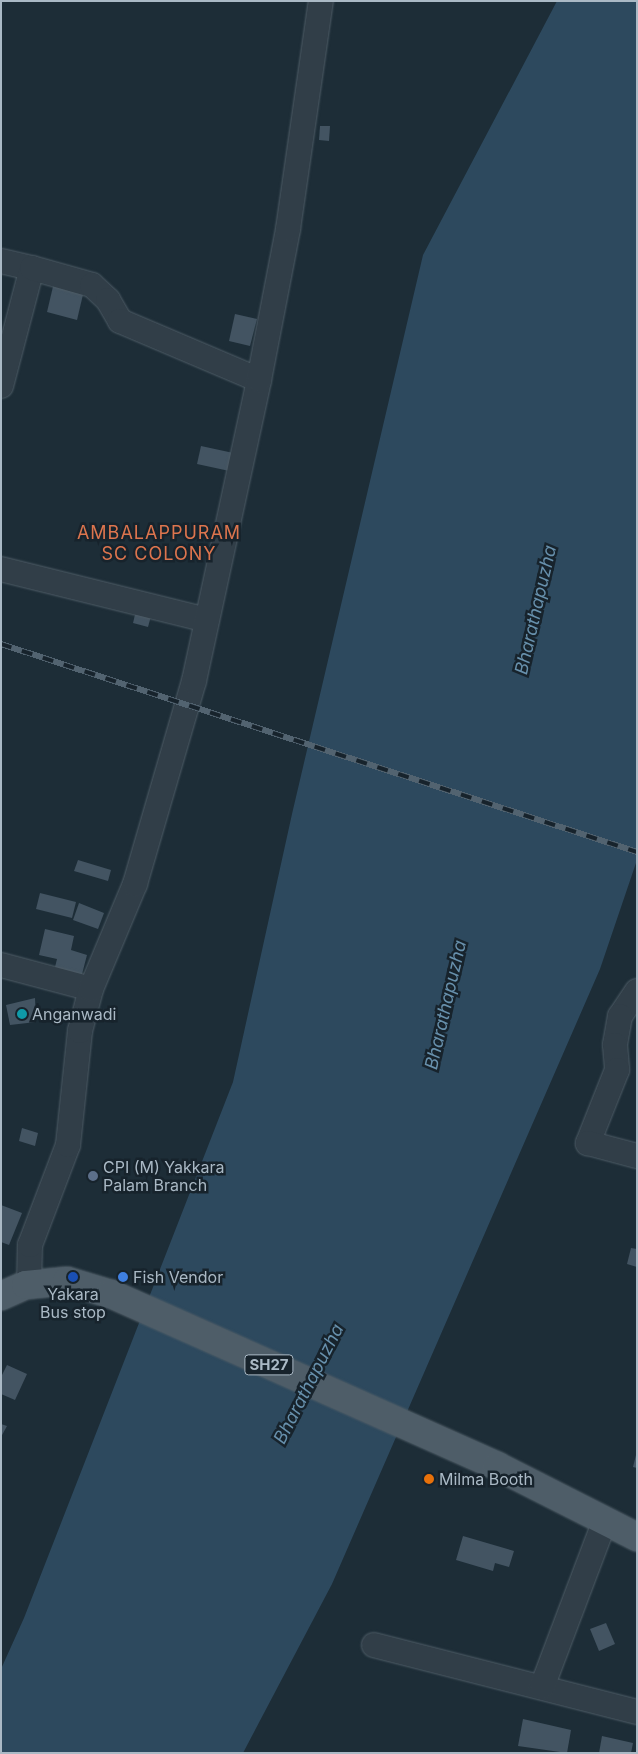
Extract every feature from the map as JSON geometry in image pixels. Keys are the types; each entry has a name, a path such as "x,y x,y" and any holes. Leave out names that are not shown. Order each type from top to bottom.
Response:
{"main road":[{"name":"SH27","path":"1,1296 30,1285 67,1281 111,1294 427,1435 605,1520 637,1538"}],"street":[{"path":"30,1285 30,1245 68,1145 80,1031 91,989 135,884 194,682 259,380 288,229 321,1"},
{"path":"1,262 32,268 92,285 108,300 120,320 259,380"},
{"path":"1,386 32,268"},
{"path":"1,569 207,620"},
{"path":"1,965 91,989"},
{"path":"637,991 620,1016 615,1045 617,1070 588,1143 637,1156"},
{"path":"542,1687 605,1520"},
{"path":"374,1645 637,1712"}],"water":[{"name":"Bharathapuzha","path":"557,1 637,1 637,860 600,969 332,1584 243,1753 1,1753 1,1669 24,1618 233,1082 292,814 423,255"}],"building":[{"path":"320,126 330,126 329,141 319,140"},
{"path":"55,278 85,286 77,320 47,312"},
{"path":"235,314 257,319 250,346 229,341"},
{"path":"201,446 238,454 234,472 197,464"},
{"path":"139,598 155,601 148,627 133,623"},
{"path":"78,860 111,870 108,881 74,871"},
{"path":"40,893 76,902 72,918 36,909"},
{"path":"79,903 104,913 98,929 73,920"},
{"path":"45,929 74,936 71,950 87,955 81,978 54,971 57,959 39,955"},
{"name":"Anganwadi","path":"35,998 36,1022 10,1025 6,1005"},
{"path":"22,1128 38,1133 35,1146 19,1141"},
{"path":"1,1205 22,1213 9,1245 1,1242"},
{"path":"631,1248 637,1249 637,1267 627,1264"},
{"path":"7,1365 27,1374 15,1400 1,1394 1,1377"},
{"path":"1,1424 7,1426 1,1437"},
{"path":"637,1455 637,1468 633,1467"},
{"path":"463,1536 514,1551 509,1567 495,1563 493,1571 456,1560"},
{"path":"606,1623 615,1644 599,1651 590,1629"},
{"path":"523,1719 571,1730 567,1753 518,1746"},
{"path":"602,1736 633,1743 631,1753 599,1753"}],"railway":[{"path":"1,644 637,852"}],"place":[{"name":"Anganwadi","path":"22,1014"},
{"name":"CPI (M) Yakkara Palam Branch","path":"93,1176"},
{"name":"Yakara Bus stop","path":"73,1277"},
{"name":"Fish Vendor","path":"123,1277"},
{"name":"Milma Booth","path":"429,1479"}],"district":[{"name":"AMBALAPPURAM SC COLONY","path":"159,544"}]}
